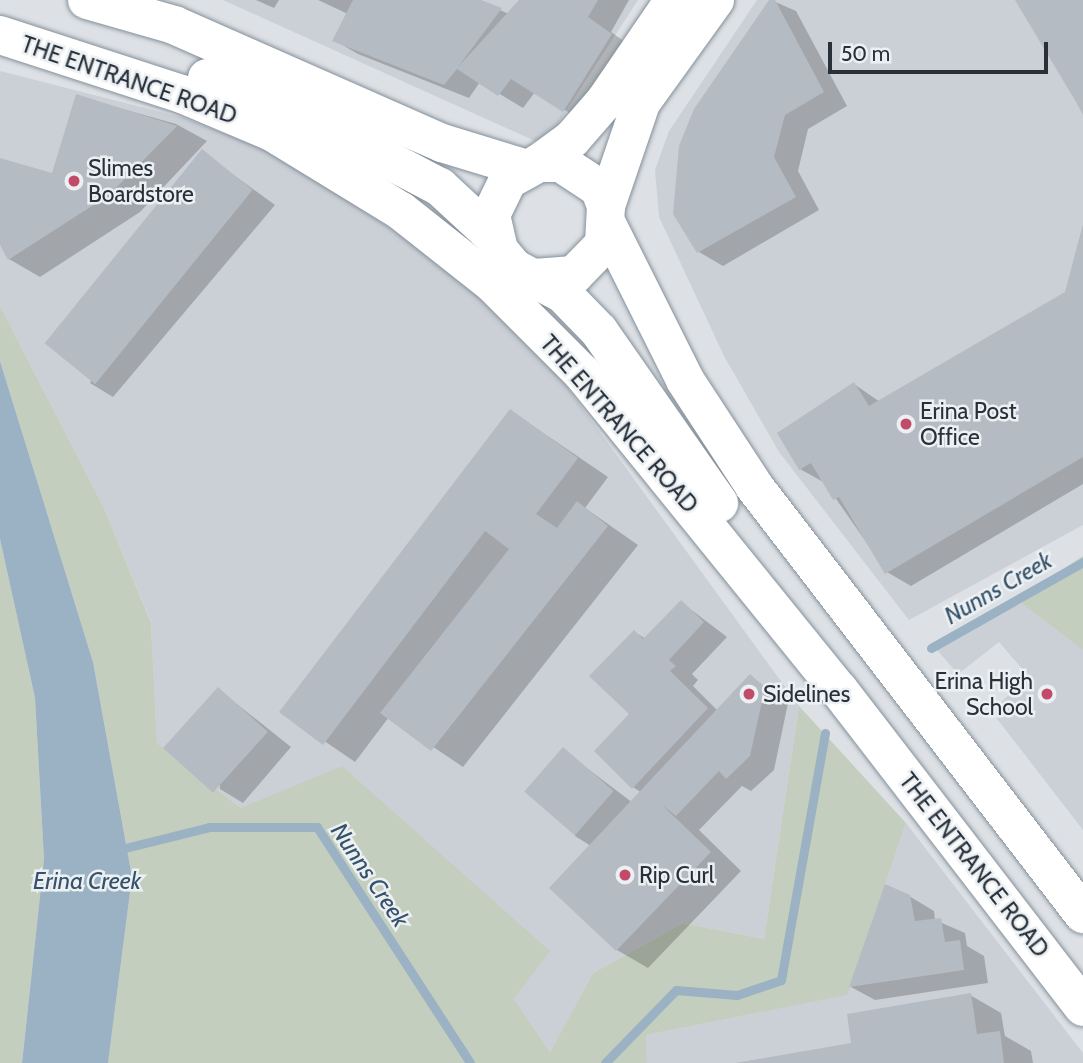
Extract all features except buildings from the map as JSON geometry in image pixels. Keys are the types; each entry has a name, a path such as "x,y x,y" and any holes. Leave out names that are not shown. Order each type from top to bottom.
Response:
{"main road":[{"path":"87,0 174,25 442,143 531,166 583,172 607,216 685,380 754,486 1083,915"},
{"path":"493,236 496,197 531,166 572,139 605,101 674,0"},
{"path":"534,278 574,275 593,262 641,103 715,0"},
{"path":"0,34 118,51 295,111 440,187 493,236 514,268 563,294 599,331 740,532 839,690"},
{"name":"THE ENTRANCE ROAD","path":"0,34 182,94 272,132 401,211 493,284 582,373 839,690 1083,1007"}],"shaded area":[{"path":"223,0 638,0 544,145"},
{"path":"757,0 1083,0 1083,525 909,620 779,452 724,356 659,217 655,170 669,131"},
{"path":"0,71 184,118 295,160 519,321 799,706 764,939 683,923 593,973 550,1052 514,999 549,951 241,808 157,743 151,622 104,508 0,306"},
{"name":"Erina High School","path":"1083,556 1083,830 991,711 1029,677 999,642 958,674 937,650"},
{"path":"906,823 1083,1053 1083,1063 647,1063 646,1035 846,995"}],"green space":[{"path":"0,306 104,508 151,623 157,743 241,808 342,766 550,951 514,999 550,1052 593,973 683,923 764,939 799,706 906,823 847,995 646,1035 647,1063 108,1063 132,877 93,662 0,361"},
{"path":"0,539 35,698 44,859 22,1063 0,1063"},
{"path":"1083,556 1083,650 1019,601"}],"water":[{"name":"Erina Creek","path":"0,361 93,662 132,877 108,1063 22,1063 44,859 35,698 0,539"}],"waterway":[{"name":"Nunns Creek","path":"931,648 1083,562"},
{"name":"Nunns Creek","path":"605,1063 676,990 737,995 781,980 825,733"},
{"name":"Nunns Creek","path":"117,850 209,827 317,827 470,1063"}],"place":[{"name":"Slimes Boardstore","path":"74,181"},
{"name":"Erina Post Office","path":"906,424"},
{"name":"Sidelines","path":"749,694"},
{"name":"Erina High School","path":"1047,694"},
{"name":"Rip Curl","path":"625,875"}]}
